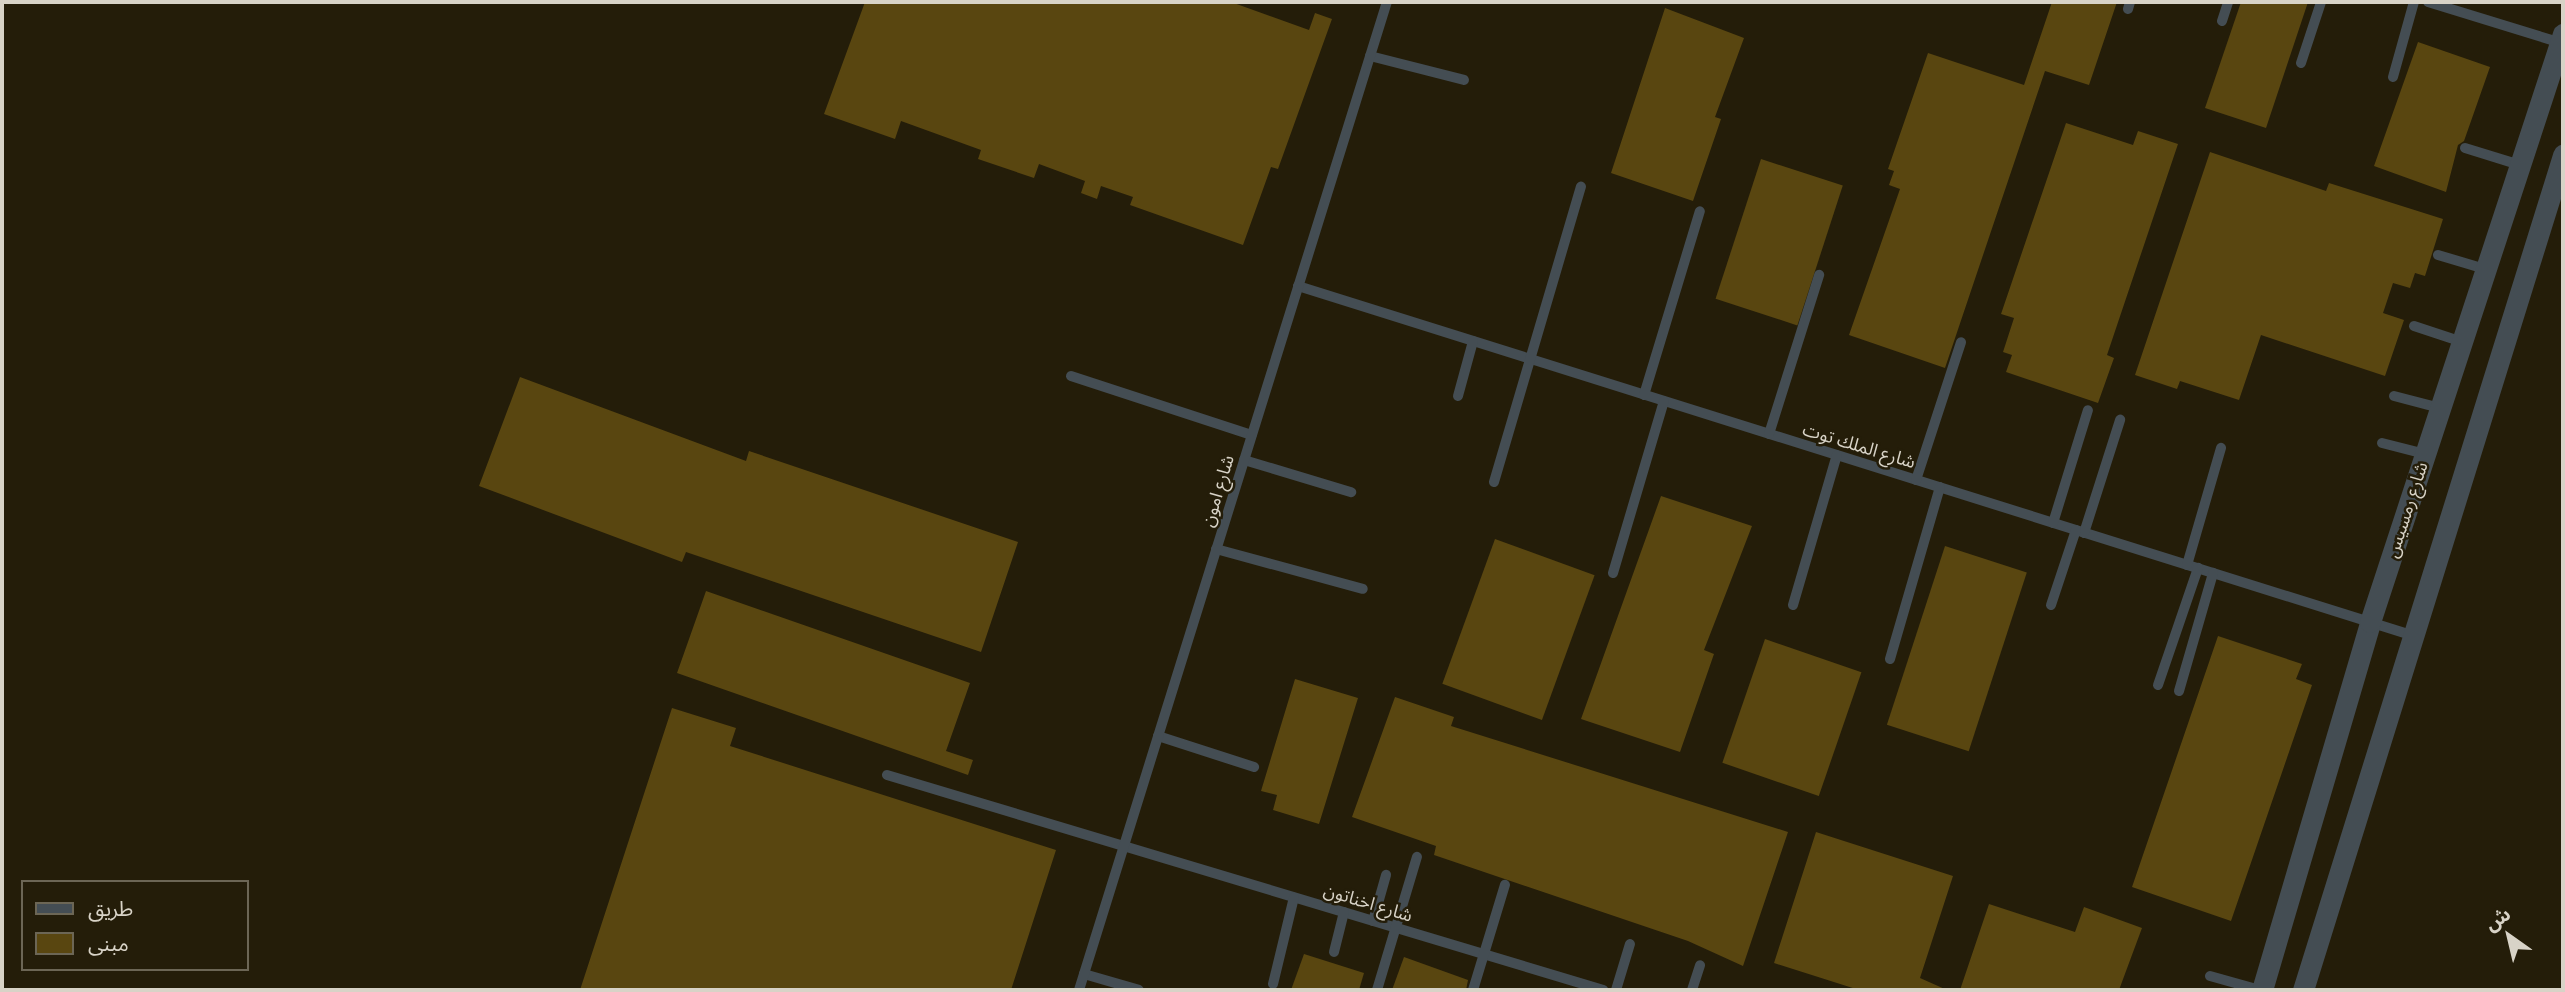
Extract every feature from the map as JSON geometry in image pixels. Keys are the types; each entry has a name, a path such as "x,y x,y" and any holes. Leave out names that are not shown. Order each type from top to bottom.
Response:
{"street":[{"name":"شارع رمسيس","path":"2261,990 2370,622 2562,40"},
{"path":"2303,990 2411,635 2563,155"}],"lane":[{"name":"شارع امون","path":"1079,990 1387,2"},
{"path":"2222,21 2228,2"},
{"path":"2301,63 2321,2"},
{"path":"2393,77 2414,2"},
{"path":"2428,2 2562,40"},
{"path":"1370,56 1464,80"},
{"path":"2465,148 2520,165"},
{"path":"1494,482 1581,187"},
{"path":"1644,395 1700,211"},
{"path":"2438,254 2486,269"},
{"path":"1769,434 1819,275"},
{"name":"شارع الملك توت","path":"1298,286 2411,635"},
{"path":"2413,326 2462,342"},
{"path":"1458,396 1473,341"},
{"path":"1916,480 1961,342"},
{"path":"1071,376 1252,435"},
{"path":"2395,396 2440,408"},
{"path":"1613,573 1664,401"},
{"path":"2053,523 2088,410"},
{"path":"2051,605 2120,420"},
{"path":"2382,443 2425,454"},
{"path":"2158,685 2193,567 2221,448"},
{"path":"1793,605 1838,455"},
{"path":"1244,460 1351,492"},
{"path":"1890,659 1940,487"},
{"path":"1216,549 1363,589"},
{"path":"2179,691 2213,573"},
{"path":"1158,736 1254,767"},
{"name":"شارع اخناتون","path":"887,775 1484,954 1569,985 1603,990"},
{"path":"1377,990 1417,857"},
{"path":"1373,921 1386,875"},
{"path":"1473,990 1505,885"},
{"path":"1273,984 1294,897"},
{"path":"1334,952 1344,912"},
{"path":"1616,990 1630,944"},
{"path":"1692,990 1700,965"},
{"path":"1084,974 1139,990"},
{"path":"2210,976 2261,990"}],"building":[{"path":"865,2 1231,2 1309,30 1315,13 1332,19 1278,169 1271,167 1243,245 1130,205 1133,197 1101,186 1097,199 1081,193 1085,181 1039,164 1034,178 978,159 981,150 901,121 895,139 824,114"},
{"path":"2052,2 2117,2 2089,85 2045,71 1945,368 1849,335 1900,189 1889,185 1894,171 1888,169 1928,53 2024,85"},
{"path":"2241,2 2308,2 2266,128 2205,108"},
{"path":"1665,8 1744,38 1715,117 1721,119 1693,201 1611,173"},
{"path":"2418,42 2490,67 2464,141 2458,145 2446,192 2374,166"},
{"path":"2066,123 2133,145 2138,131 2178,144 2107,355 2114,358 2098,403 2006,372 2012,355 2003,352 2014,318 2001,314"},
{"path":"2210,152 2326,191 2329,183 2443,219 2425,276 2415,273 2410,288 2393,283 2383,313 2404,320 2385,376 2261,335 2239,400 2180,381 2177,389 2135,375"},
{"path":"1761,159 1843,186 1797,325 1716,299"},
{"path":"520,377 746,461 749,451 1018,542 981,652 686,552 682,562 479,486"},
{"path":"1661,496 1752,526 1704,650 1714,654 1680,752 1581,719"},
{"path":"1495,539 1595,575 1542,720 1442,684"},
{"path":"1945,546 2027,573 1969,751 1887,725"},
{"path":"706,591 970,683 946,751 973,760 968,775 677,673"},
{"path":"2218,636 2302,664 2296,679 2312,685 2231,921 2132,887"},
{"path":"1765,639 1861,672 1819,796 1722,763"},
{"path":"1295,679 1358,698 1319,824 1273,810 1277,795 1261,791"},
{"path":"1395,697 1454,717 1451,726 1788,832 1743,966 1688,941 1434,855 1436,846 1352,817"},
{"path":"672,708 736,728 730,746 1056,850 1011,990 580,990"},
{"path":"1816,832 1953,876 1920,978 1947,990 1859,990 1774,963"},
{"path":"1989,904 2075,932 2084,907 2142,928 2119,990 1960,990"},
{"path":"1304,954 1364,973 1359,990 1291,990"},
{"path":"1404,957 1468,980 1466,990 1392,990"}]}
